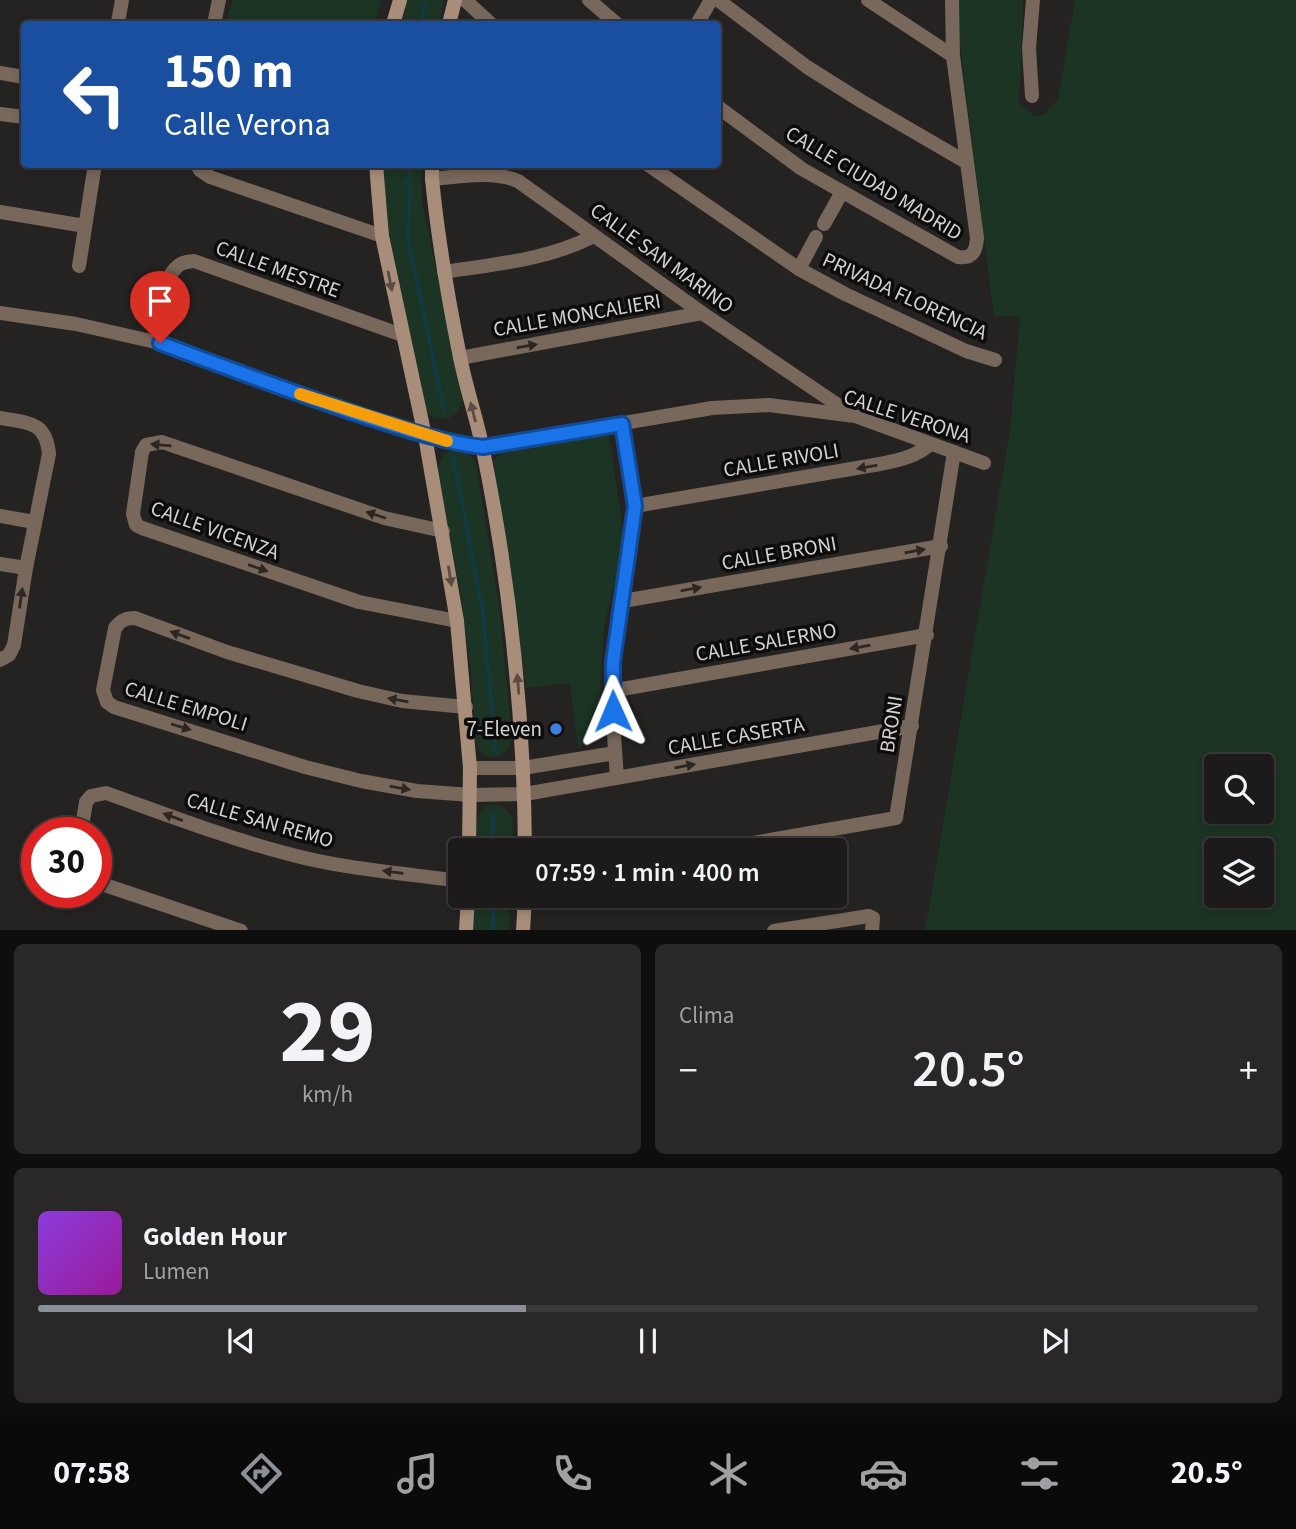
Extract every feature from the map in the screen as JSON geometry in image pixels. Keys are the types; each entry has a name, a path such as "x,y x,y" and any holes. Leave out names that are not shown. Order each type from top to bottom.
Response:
{"street":[{"path":"118,21 122,0"},
{"path":"216,21 219,0"},
{"path":"394,21 400,0"},
{"path":"450,21 455,0"},
{"path":"465,0 488,21"},
{"path":"589,0 604,5 615,21"},
{"path":"699,21 711,0"},
{"path":"718,0 807,67 966,162"},
{"path":"868,0 953,56"},
{"name":"CALLE CIUDAD MADRID","path":"721,109 802,169 958,257 967,258 976,248 977,238 953,56 951,0"},
{"path":"1032,96 1029,48 1033,0"},
{"path":"0,73 21,76"},
{"path":"0,114 21,117"},
{"path":"79,266 94,168"},
{"path":"199,168 210,177 382,236"},
{"path":"376,168 382,236 425,436 457,621 470,768 469,838"},
{"name":"PRIVADA FLORENCIA","path":"653,168 799,269 954,346 995,360"},
{"path":"432,172 444,272 460,358 483,447 511,612 525,794 525,838"},
{"name":"CALLE SAN MARINO","path":"432,172 506,176 536,192 702,313 855,416"},
{"path":"799,269 842,192"},
{"path":"0,212 85,226"},
{"path":"444,272 536,258 566,249 594,236"},
{"name":"CALLE MESTRE","path":"160,343 172,274 177,265 184,261 194,261 402,335"},
{"name":"CALLE VERONA","path":"0,313 76,324 160,343 309,398 425,436 483,447 712,408 769,405 855,416 984,463"},
{"name":"CALLE MONCALIERI","path":"460,358 702,313"},
{"path":"0,418 30,423 41,429 47,440 49,454 34,522 14,645 9,655 0,660"},
{"path":"617,778 611,691 635,506 622,424"},
{"name":"CALLE VICENZA","path":"443,531 384,518 162,442 146,445 142,452 133,514 136,525 359,602 457,621"},
{"name":"CALLE RIVOLI","path":"635,506 880,464 920,453 930,444"},
{"path":"927,635 954,452"},
{"path":"0,516 34,522"},
{"name":"CALLE BRONI","path":"623,601 941,547"},
{"path":"0,564 26,568"},
{"name":"CALLE EMPOLI","path":"466,707 402,701 358,691 227,652 135,618 127,618 115,628 103,690 107,702 114,706 305,767 361,781 417,791 525,794"},
{"name":"CALLE SALERNO","path":"611,691 927,635"},
{"name":"BRONI","path":"782,838 896,818 927,635"},
{"name":"CALLE CASERTA","path":"525,794 912,726"},
{"path":"470,768 523,768 615,753"},
{"name":"CALLE SAN REMO","path":"84,817 86,802 91,796 106,793 212,831 286,853 351,867 448,879"},
{"path":"112,887 241,930"},
{"path":"466,930 467,908"},
{"path":"523,930 524,908"},
{"path":"774,930 869,916 873,918 872,930"}],"green space":[{"path":"233,0 381,0 376,21 226,21"},
{"path":"406,0 444,0 439,21 400,21"},
{"path":"958,0 1023,0 1019,103 1035,116 1044,115 1058,99 1075,0 1296,0 1296,930 925,930 1010,430 1020,316 994,317 961,52"},
{"path":"384,168 422,168 422,202 463,398 458,411 449,418 437,418 425,412 393,258"},
{"path":"601,431 609,436 625,544 604,625 598,737 578,748 570,683 526,688 493,461 503,450"},
{"path":"453,450 466,453 476,463 499,605 512,737 506,750 495,757 484,755 476,744 471,671 460,589 437,471 443,455"},
{"path":"492,804 503,807 513,818 512,838 476,838 478,817"},
{"path":"474,908 510,908 509,930 473,930"}],"waterway":[{"path":"422,21 425,3"},
{"path":"409,168 408,239 444,410"},
{"path":"453,457 483,613 496,753"},
{"path":"493,813 493,838"},
{"path":"493,908 493,930"}],"slow traffic":[{"path":"300,394 447,441"}],"place":[{"name":"7-Eleven","path":"556,729"}],"route":[{"path":"160,343 321,402 425,436 463,444 483,447 622,424 635,506 613,662 613,711"}]}
